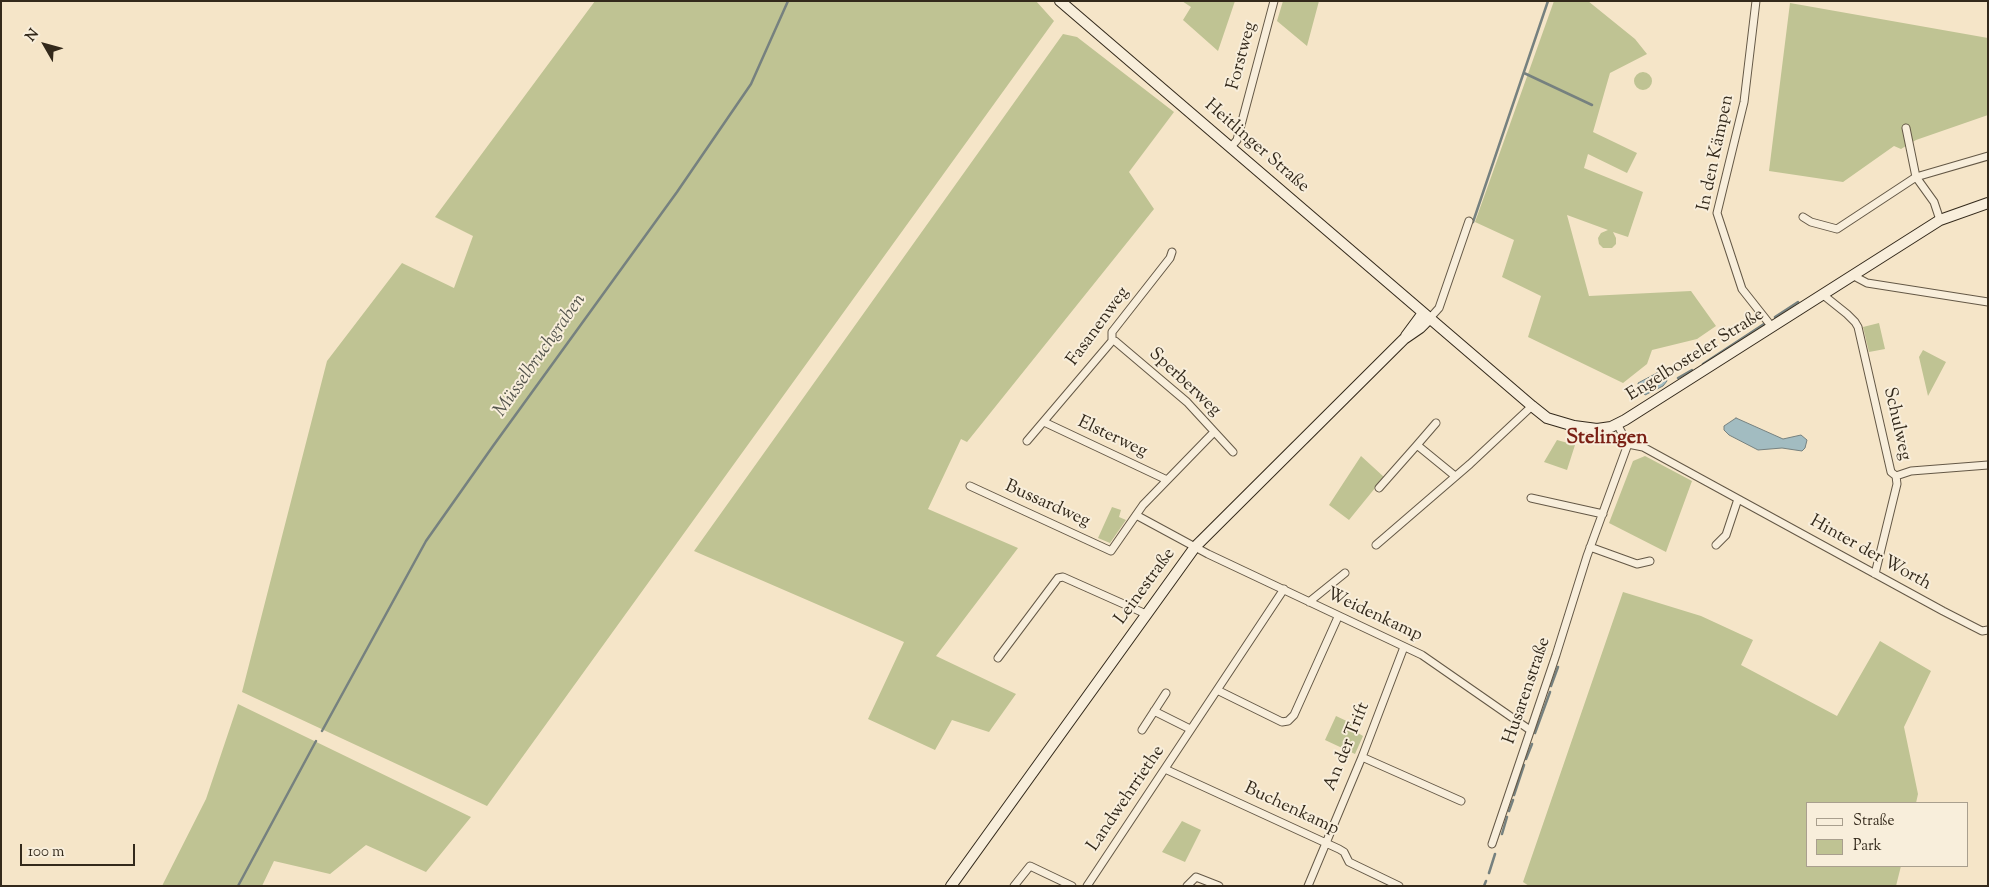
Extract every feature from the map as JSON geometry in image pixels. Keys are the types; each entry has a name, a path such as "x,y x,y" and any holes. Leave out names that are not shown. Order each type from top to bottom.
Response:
{"street":[{"name":"Heitlinger Straße","path":"1060,1 1426,315"},
{"name":"Forstweg","path":"1231,147 1237,140 1274,1"},
{"name":"In den Kämpen","path":"1756,1 1744,102 1717,213 1742,289 1772,327"},
{"path":"1906,128 1916,177 1934,202 1940,220"},
{"path":"1803,218 1837,229 1916,177 1988,156"},
{"name":"Engelbosteler Straße","path":"1426,315 1547,418 1574,426 1597,429 1617,424 1940,220 1988,204"},
{"path":"1426,315 1439,308 1468,221"},
{"name":"Fasanenweg","path":"1028,441 1112,341 1112,332 1170,258 1172,252"},
{"path":"1852,275 1867,283 1988,302"},
{"name":"Schulweg","path":"1822,294 1847,314 1858,327 1891,472 1896,476 1897,484 1875,574"},
{"name":"Leinestraße","path":"951,886 1195,548 1404,338 1420,328 1426,315"},
{"name":"Sperberweg","path":"1112,341 1115,341 1187,402 1233,452"},
{"path":"1376,546 1532,406"},
{"name":"Elsterweg","path":"1044,422 1167,480"},
{"path":"1379,488 1436,424"},
{"path":"1617,424 1628,444"},
{"path":"1136,515 1214,432"},
{"name":"Hinter der Worth","path":"1628,444 1643,447 1982,632 1988,630"},
{"name":"Husarenstraße","path":"1492,844 1590,548 1628,444"},
{"path":"1417,445 1455,476"},
{"path":"1896,476 1911,472 1988,465"},
{"name":"Bussardweg","path":"970,486 1111,550 1136,515"},
{"path":"1531,498 1603,514"},
{"path":"1716,545 1726,535 1738,499"},
{"name":"Weidenkamp","path":"1136,515 1195,548 1422,656 1530,730"},
{"path":"1590,548 1637,564 1650,561"},
{"path":"1309,602 1345,574"},
{"path":"998,658 1058,578 1063,577 1146,614"},
{"name":"Landwehrriethe","path":"1087,886 1284,589"},
{"path":"1217,690 1282,722 1288,722 1294,714 1338,617"},
{"name":"An der Trift","path":"1308,886 1362,757 1404,647"},
{"name":"Landwehrriethe","path":"1142,730 1166,693"},
{"path":"1154,711 1190,729"},
{"path":"1362,757 1461,801"},
{"name":"Buchenkamp","path":"1165,769 1326,843 1344,852 1349,862 1399,886"},
{"path":"1014,886 1030,866 1072,886"},
{"path":"1187,886 1196,877 1219,886"}],"green space":[{"path":"595,1 1036,1 1054,21 487,806 242,692 327,361 402,263 454,288 473,236 435,217"},
{"path":"1182,1 1235,1 1218,51 1183,20 1191,7"},
{"path":"1283,1 1319,1 1307,46 1277,21"},
{"path":"1554,1 1588,1 1635,39 1647,54 1610,73 1593,132 1637,153 1627,173 1588,154 1584,168 1643,192 1628,237 1613,232 1616,244 1612,248 1603,248 1599,244 1598,238 1601,233 1608,230 1567,215 1589,296 1691,291 1716,326 1697,339 1652,350 1647,364 1623,383 1528,337 1541,296 1502,277 1514,240 1475,222"},
{"path":"1790,3 1988,38 1988,115 1916,140 1901,149 1894,146 1843,182 1769,171"},
{"path":"1063,34 1077,37 1174,112 1129,172 1154,209 967,442 961,439 928,509 1018,548 936,656 1016,694 989,732 952,720 935,750 868,719 904,642 694,551"},
{"path":"1643,72 1649,75 1652,81 1649,87 1643,90 1637,87 1634,81 1637,75"},
{"path":"1879,323 1885,349 1869,352 1863,327"},
{"path":"1923,350 1946,362 1928,396 1919,357"},
{"path":"1557,440 1575,445 1567,470 1544,462"},
{"path":"1361,456 1384,477 1349,520 1329,505"},
{"path":"1645,456 1692,481 1666,552 1609,523 1633,461"},
{"path":"1112,507 1121,510 1119,517 1126,520 1110,543 1098,538"},
{"path":"1623,592 1701,616 1753,640 1741,665 1837,716 1880,641 1931,671 1904,727 1918,794 1916,802 1806,802 1806,867 1901,867 1896,886 1529,886 1523,882"},
{"path":"238,704 471,817 426,872 366,845 330,874 274,861 262,886 162,886 206,799"},
{"path":"1336,716 1353,724 1351,729 1363,736 1355,754 1325,740"},
{"path":"1182,821 1201,830 1185,862 1162,852"}],"water":[{"path":"1657,373 1665,376 1667,381 1663,386 1645,395 1639,389 1638,383"},
{"path":"1736,418 1783,439 1801,435 1807,440 1805,448 1802,451 1782,448 1758,450 1729,435 1724,430 1724,426"}],"waterway":[{"name":"Müsselbruchgraben","path":"322,731 426,541 677,192 751,84 788,1"},
{"path":"1473,222 1548,1"},
{"path":"1524,73 1592,105"},
{"path":"1775,317 1798,302"},
{"path":"1703,364 1764,324"},
{"path":"1678,378 1692,370"},
{"path":"1551,686 1558,667"},
{"path":"1535,733 1550,692"},
{"name":"Müsselbruchgraben","path":"238,886 316,741"},
{"path":"1526,759 1532,744"},
{"path":"1514,795 1524,765"},
{"path":"1509,811 1513,800"},
{"path":"1502,834 1507,817"},
{"path":"1489,873 1495,854"},
{"path":"1484,886 1486,881"}],"district":[{"name":"Stelingen","path":"1607,440"}]}
